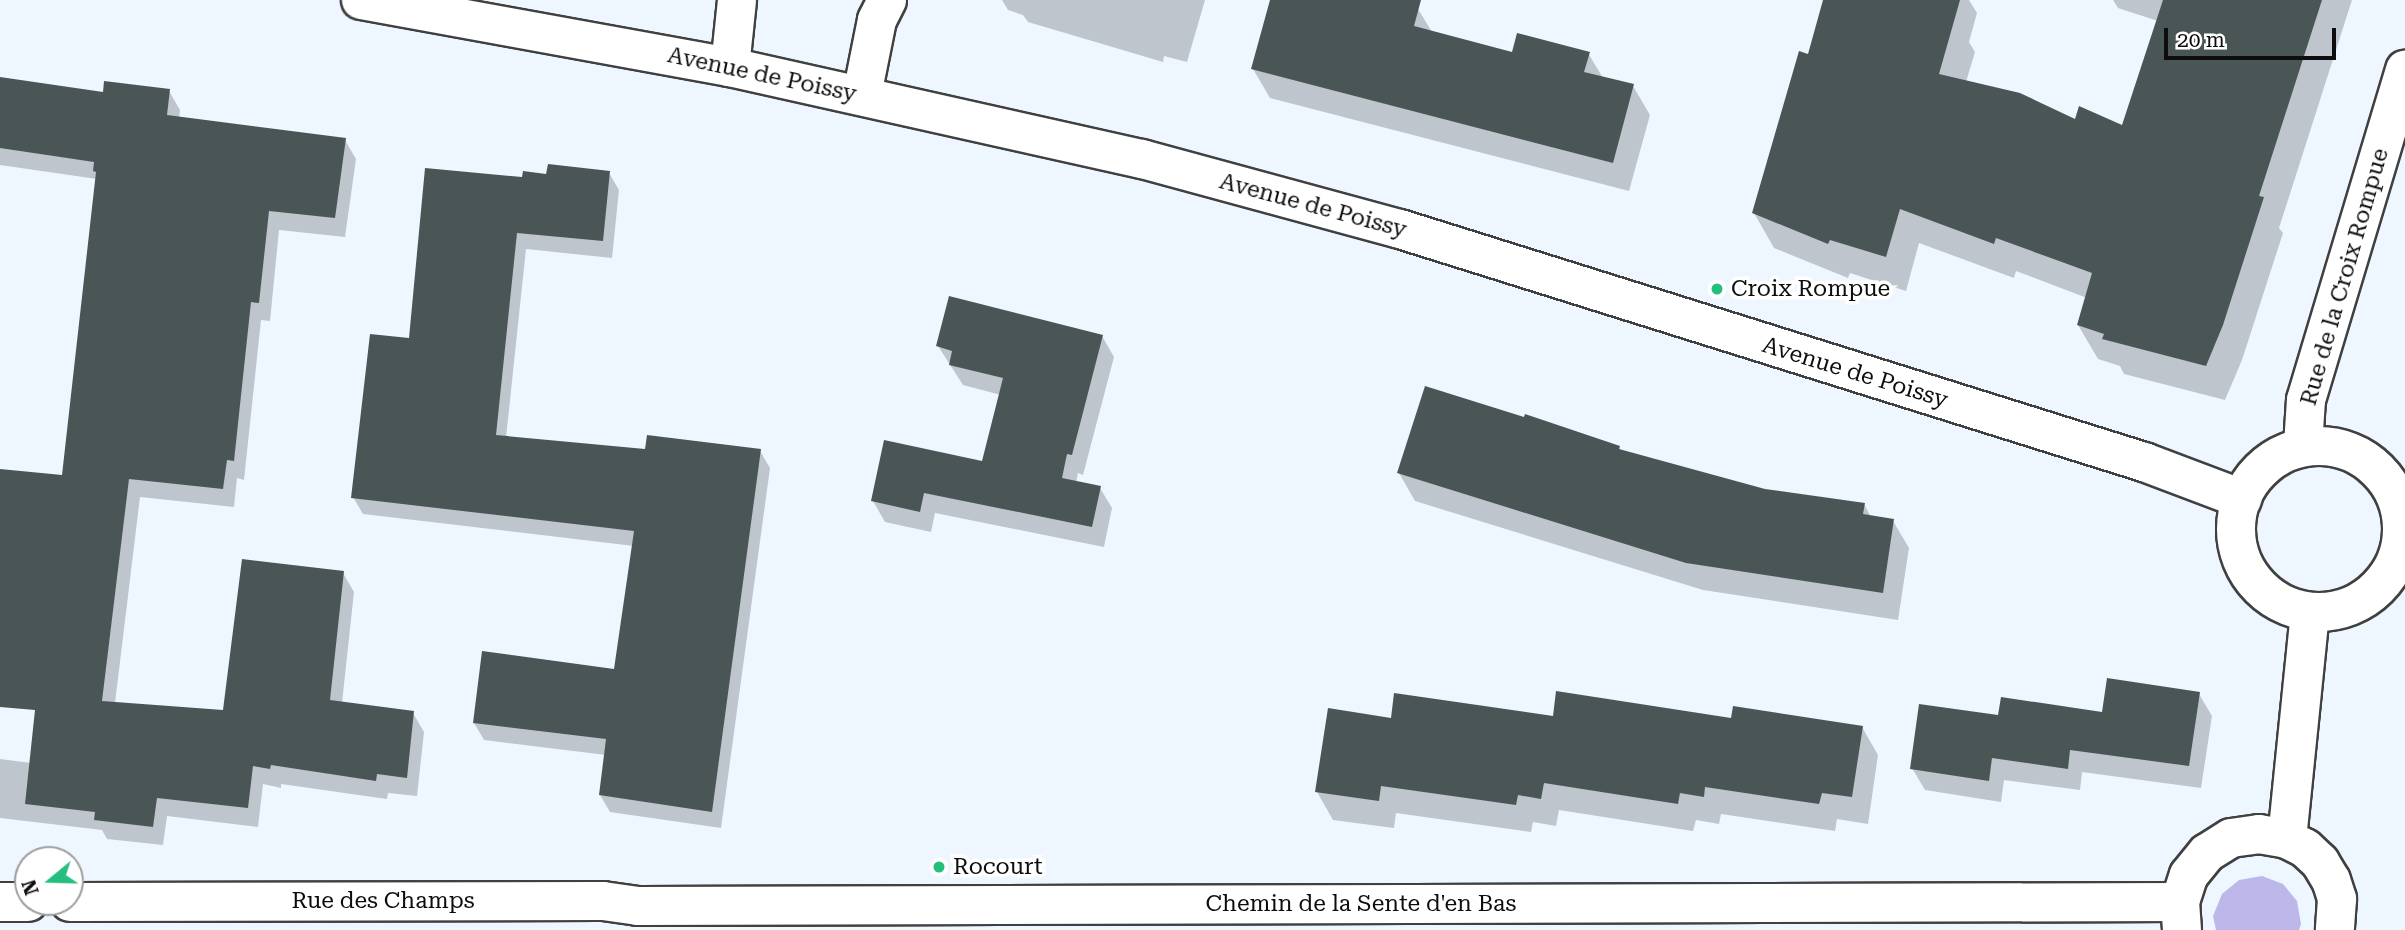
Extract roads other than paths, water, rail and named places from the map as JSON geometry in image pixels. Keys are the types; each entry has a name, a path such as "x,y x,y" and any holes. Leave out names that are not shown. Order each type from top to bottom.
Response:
{"street":[{"name":"Avenue de Poissy","path":"361,0 730,67 1142,159 1400,229 2144,462 2242,499"},
{"path":"730,67 737,0"},
{"path":"862,95 877,20 887,0"},
{"name":"Rue de la Croix Rompue","path":"2303,446 2306,400 2405,69"},
{"path":"2303,446 2339,447 2366,459 2388,481 2400,509 2401,557 2375,591 2357,604 2334,611 2310,612 2281,604 2257,586 2241,560 2235,531 2242,499 2250,482 2273,459 2303,446"},
{"path":"2287,839 2310,612"},
{"path":"2181,916 2189,875 2207,853 2231,838 2259,834 2287,839 2305,848 2320,862 2331,880 2346,926"},
{"name":"Rue des Champs","path":"84,902 603,901 636,918 696,917"},
{"name":"Chemin de la Sente d'en Bas","path":"696,917 1007,918 2027,905 2181,916"},
{"name":"Chemin de la Sente d'en Bas","path":"2027,905 2105,930"}],"place":[{"name":"Croix Rompue","path":"1717,289"},
{"name":"Rocourt","path":"939,867"}]}
